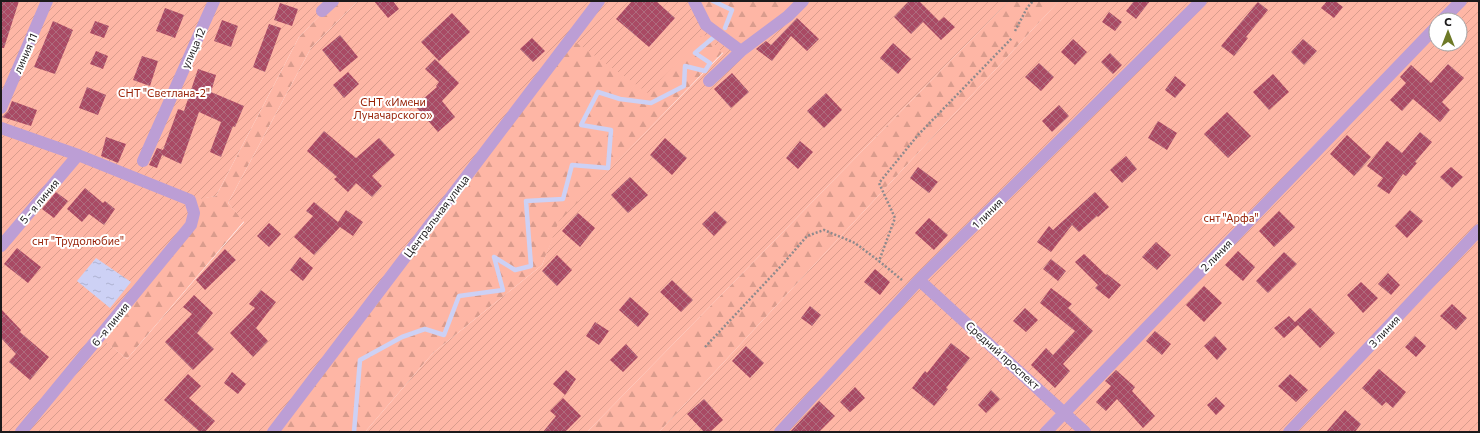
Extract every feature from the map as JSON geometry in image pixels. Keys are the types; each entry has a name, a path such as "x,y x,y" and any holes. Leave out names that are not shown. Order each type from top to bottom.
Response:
{"street":[{"name":"линия 11","path":"2,106 47,1"},
{"name":"улица 12","path":"143,161 214,1"},
{"path":"322,12 333,1"},
{"name":"Центральная улица","path":"273,432 599,1"},
{"path":"694,1 706,25 741,51"},
{"path":"709,81 741,51 788,16 803,1"},
{"name":"1 линия","path":"780,432 915,284 1201,1"},
{"path":"1450,12 1461,1"},
{"name":"2 линия","path":"1046,432 1428,35"},
{"path":"1,128 78,155"},
{"name":"6 -я линия","path":"21,432 191,225 194,213 190,200 78,155"},
{"name":"5 - я линия","path":"1,246 78,155"},
{"name":"3 линия","path":"1289,432 1479,230"},
{"name":"Средний проспект","path":"915,284 1065,412 1085,432"}],"path":[{"path":"1015,32 1027,8 1033,1"},
{"path":"878,261 895,218 879,184 918,135 1012,38"},
{"path":"705,347 782,265 807,236 824,230 855,242 878,261 915,284"}],"green space":[{"name":"СНТ «Имени Луначарского»","path":"1,1 334,1 299,37 216,196 190,201 191,225 100,337 127,359 244,222 228,203 311,48 358,1 694,1 706,25 738,49 803,1 1009,1 587,432 365,432 433,353 542,265 559,221 723,53 703,34 648,93 571,39 273,432 1,432"},
{"path":"334,1 358,1 311,48 228,203 244,221 127,359 99,337 190,200 216,196 299,37"},
{"path":"694,1 803,1 738,49 706,25"},
{"path":"1009,1 1059,1 659,432 587,432"},
{"name":"снт \"Арфа\"","path":"1059,1 1479,1 1479,432 659,432"},
{"path":"703,33 723,52 560,221 542,265 433,353 365,432 273,432 570,39"}],"water":[{"path":"96,258 131,282 110,308 77,281"}],"building":[{"path":"1,1 19,1 4,48 1,48"},
{"path":"374,1 393,1 399,9 388,18"},
{"path":"632,1 656,1 675,18 649,47 616,19"},
{"path":"909,1 919,1 939,21 944,17 955,27 941,40 923,22 911,34 894,17"},
{"path":"1134,1 1150,1 1136,19 1126,11"},
{"path":"1327,1 1335,1 1343,7 1334,18 1321,8"},
{"path":"1258,2 1268,10 1246,37 1248,38 1234,56 1221,46"},
{"path":"280,3 298,9 292,26 274,20"},
{"path":"165,8 184,15 175,38 156,31"},
{"path":"1109,12 1122,22 1115,31 1102,22"},
{"path":"452,13 470,32 439,61 421,42"},
{"path":"797,18 819,39 807,51 791,36 772,61 756,49 766,41 771,45"},
{"path":"222,20 238,26 231,47 214,41"},
{"path":"53,21 73,30 55,74 34,67"},
{"path":"95,21 109,26 104,38 90,33"},
{"path":"269,24 281,28 265,72 253,67"},
{"path":"340,35 358,57 340,72 322,50"},
{"path":"532,38 545,51 533,62 520,49"},
{"path":"1073,39 1087,52 1075,65 1061,52"},
{"path":"1303,39 1317,51 1304,65 1291,52"},
{"path":"893,43 911,59 898,74 880,58"},
{"path":"96,51 108,56 103,69 90,64"},
{"path":"1110,53 1122,65 1113,74 1101,62"},
{"path":"142,56 158,61 150,86 133,80"},
{"path":"435,59 459,83 442,101 455,117 438,132 415,106 437,87 436,86 439,82 425,69"},
{"path":"1039,63 1054,77 1041,91 1025,77"},
{"path":"1448,64 1464,78 1442,102 1450,110 1440,122 1413,99 1402,111 1390,100 1406,83 1400,77 1411,65 1431,83"},
{"path":"198,69 216,75 211,92 244,106 235,127 233,126 221,157 210,152 221,122 199,112 181,164 162,155 157,168 149,165 157,148 163,150 178,109 184,111"},
{"path":"348,72 359,84 344,98 333,85"},
{"path":"732,73 749,92 731,108 714,89"},
{"path":"1273,74 1289,92 1269,110 1253,92"},
{"path":"1175,76 1186,85 1175,98 1165,90"},
{"path":"87,87 106,95 98,115 79,108"},
{"path":"826,93 842,110 824,128 807,111"},
{"path":"12,101 37,110 31,126 2,117 8,111"},
{"path":"1059,105 1069,116 1052,132 1042,121"},
{"path":"1227,112 1251,136 1228,158 1204,134"},
{"path":"1158,121 1177,133 1167,150 1148,138"},
{"path":"324,131 356,158 379,138 395,155 372,176 382,186 372,197 356,183 348,192 334,179 337,177 307,151"},
{"path":"1420,132 1432,142 1415,162 1417,163 1406,176 1403,174 1389,194 1377,186 1383,178 1367,166 1387,141 1402,153"},
{"path":"1347,135 1371,157 1354,176 1330,154"},
{"path":"106,137 126,144 118,163 101,156"},
{"path":"665,138 687,158 672,175 650,155"},
{"path":"800,141 813,152 798,169 786,158"},
{"path":"1126,156 1137,169 1122,183 1110,170"},
{"path":"918,167 938,182 929,193 910,178"},
{"path":"1451,167 1463,177 1452,188 1440,177"},
{"path":"630,177 648,195 628,213 611,195"},
{"path":"85,188 103,203 105,201 115,209 104,225 89,214 82,222 67,209"},
{"path":"56,192 68,201 54,218 42,209"},
{"path":"1095,192 1109,207 1098,217 1097,216 1079,232 1072,225 1051,252 1037,242 1049,226 1053,230"},
{"path":"314,202 338,222 346,210 363,222 353,236 340,227 314,255 294,237 313,216 306,211"},
{"path":"1410,210 1423,221 1407,238 1395,226"},
{"path":"715,211 727,222 714,236 702,224"},
{"path":"1279,211 1295,227 1274,247 1259,231"},
{"path":"578,213 595,228 580,247 562,231"},
{"path":"929,218 948,235 934,250 915,233"},
{"path":"269,223 281,234 269,247 257,236"},
{"path":"1156,242 1171,255 1157,270 1142,257"},
{"path":"17,248 41,267 28,283 4,264"},
{"path":"225,249 236,260 205,290 196,280"},
{"path":"1238,251 1255,267 1243,281 1225,265"},
{"path":"1284,252 1297,264 1268,293 1256,281"},
{"path":"1084,254 1106,275 1107,274 1121,285 1109,299 1095,288 1098,285 1075,262"},
{"path":"557,255 572,270 557,286 542,271"},
{"path":"300,257 313,268 303,281 290,270"},
{"path":"1051,259 1066,271 1058,281 1043,269"},
{"path":"875,269 890,282 880,295 864,282"},
{"path":"1388,273 1400,285 1391,295 1378,284"},
{"path":"672,280 693,300 681,312 660,292"},
{"path":"1361,282 1378,298 1363,313 1347,295"},
{"path":"1204,286 1222,303 1204,322 1186,305"},
{"path":"1051,288 1072,304 1068,308 1093,331 1063,364 1070,371 1055,388 1031,365 1046,348 1053,355 1075,331 1040,303"},
{"path":"261,290 276,302 256,328 268,341 253,357 230,333 255,308 249,304"},
{"path":"194,295 213,313 197,333 214,349 193,370 165,342 192,314 183,307"},
{"path":"630,297 649,314 638,327 619,310"},
{"path":"1452,304 1467,318 1456,330 1440,316"},
{"path":"810,306 821,315 812,326 801,318"},
{"path":"1025,308 1038,320 1026,332 1013,321"},
{"path":"1310,308 1335,333 1320,348 1295,322"},
{"path":"1,309 21,330 20,332 49,357 30,380 9,362 16,354 1,338"},
{"path":"1289,316 1298,325 1284,338 1274,328"},
{"path":"595,322 609,331 599,345 586,336"},
{"path":"1155,331 1171,344 1162,355 1146,341"},
{"path":"1215,336 1227,349 1217,360 1204,346"},
{"path":"1415,336 1426,346 1416,357 1405,347"},
{"path":"951,343 970,358 934,406 912,388 925,371 927,373"},
{"path":"626,344 638,357 623,372 610,360"},
{"path":"746,346 764,363 750,378 732,361"},
{"path":"1379,369 1406,392 1393,408 1386,402 1382,406 1362,388"},
{"path":"566,370 576,379 565,395 553,384"},
{"path":"1116,370 1135,387 1132,391 1155,416 1143,428 1117,399 1106,411 1096,402 1111,386 1105,381"},
{"path":"232,372 246,384 238,394 224,383"},
{"path":"188,374 201,386 189,398 215,421 205,432 200,432 164,400"},
{"path":"1290,374 1308,390 1296,402 1278,386"},
{"path":"855,387 865,398 850,412 840,402"},
{"path":"991,390 1000,399 986,413 978,405"},
{"path":"1216,397 1225,406 1216,415 1207,405"},
{"path":"563,398 581,416 565,432 543,432 556,416 550,411"},
{"path":"704,399 723,420 710,432 704,432 687,414"},
{"path":"819,401 835,416 819,432 790,432"},
{"path":"1345,410 1361,424 1355,432 1326,432"}],"waterway":[{"path":"713,1 732,10 725,28"},
{"path":"354,432 360,360 402,337 425,329 444,335 459,296 503,290 494,257 515,270 531,266 526,201 563,199 572,165 608,168 611,130 581,125 598,92 620,99 651,103 684,86 685,66 705,71 710,63 695,53 714,37"}],"park label":[{"name":"СНТ \"Светлана-2\"","path":"164,92"},
{"name":"снт \"Трудолюбие\"","path":"78,240"}]}
